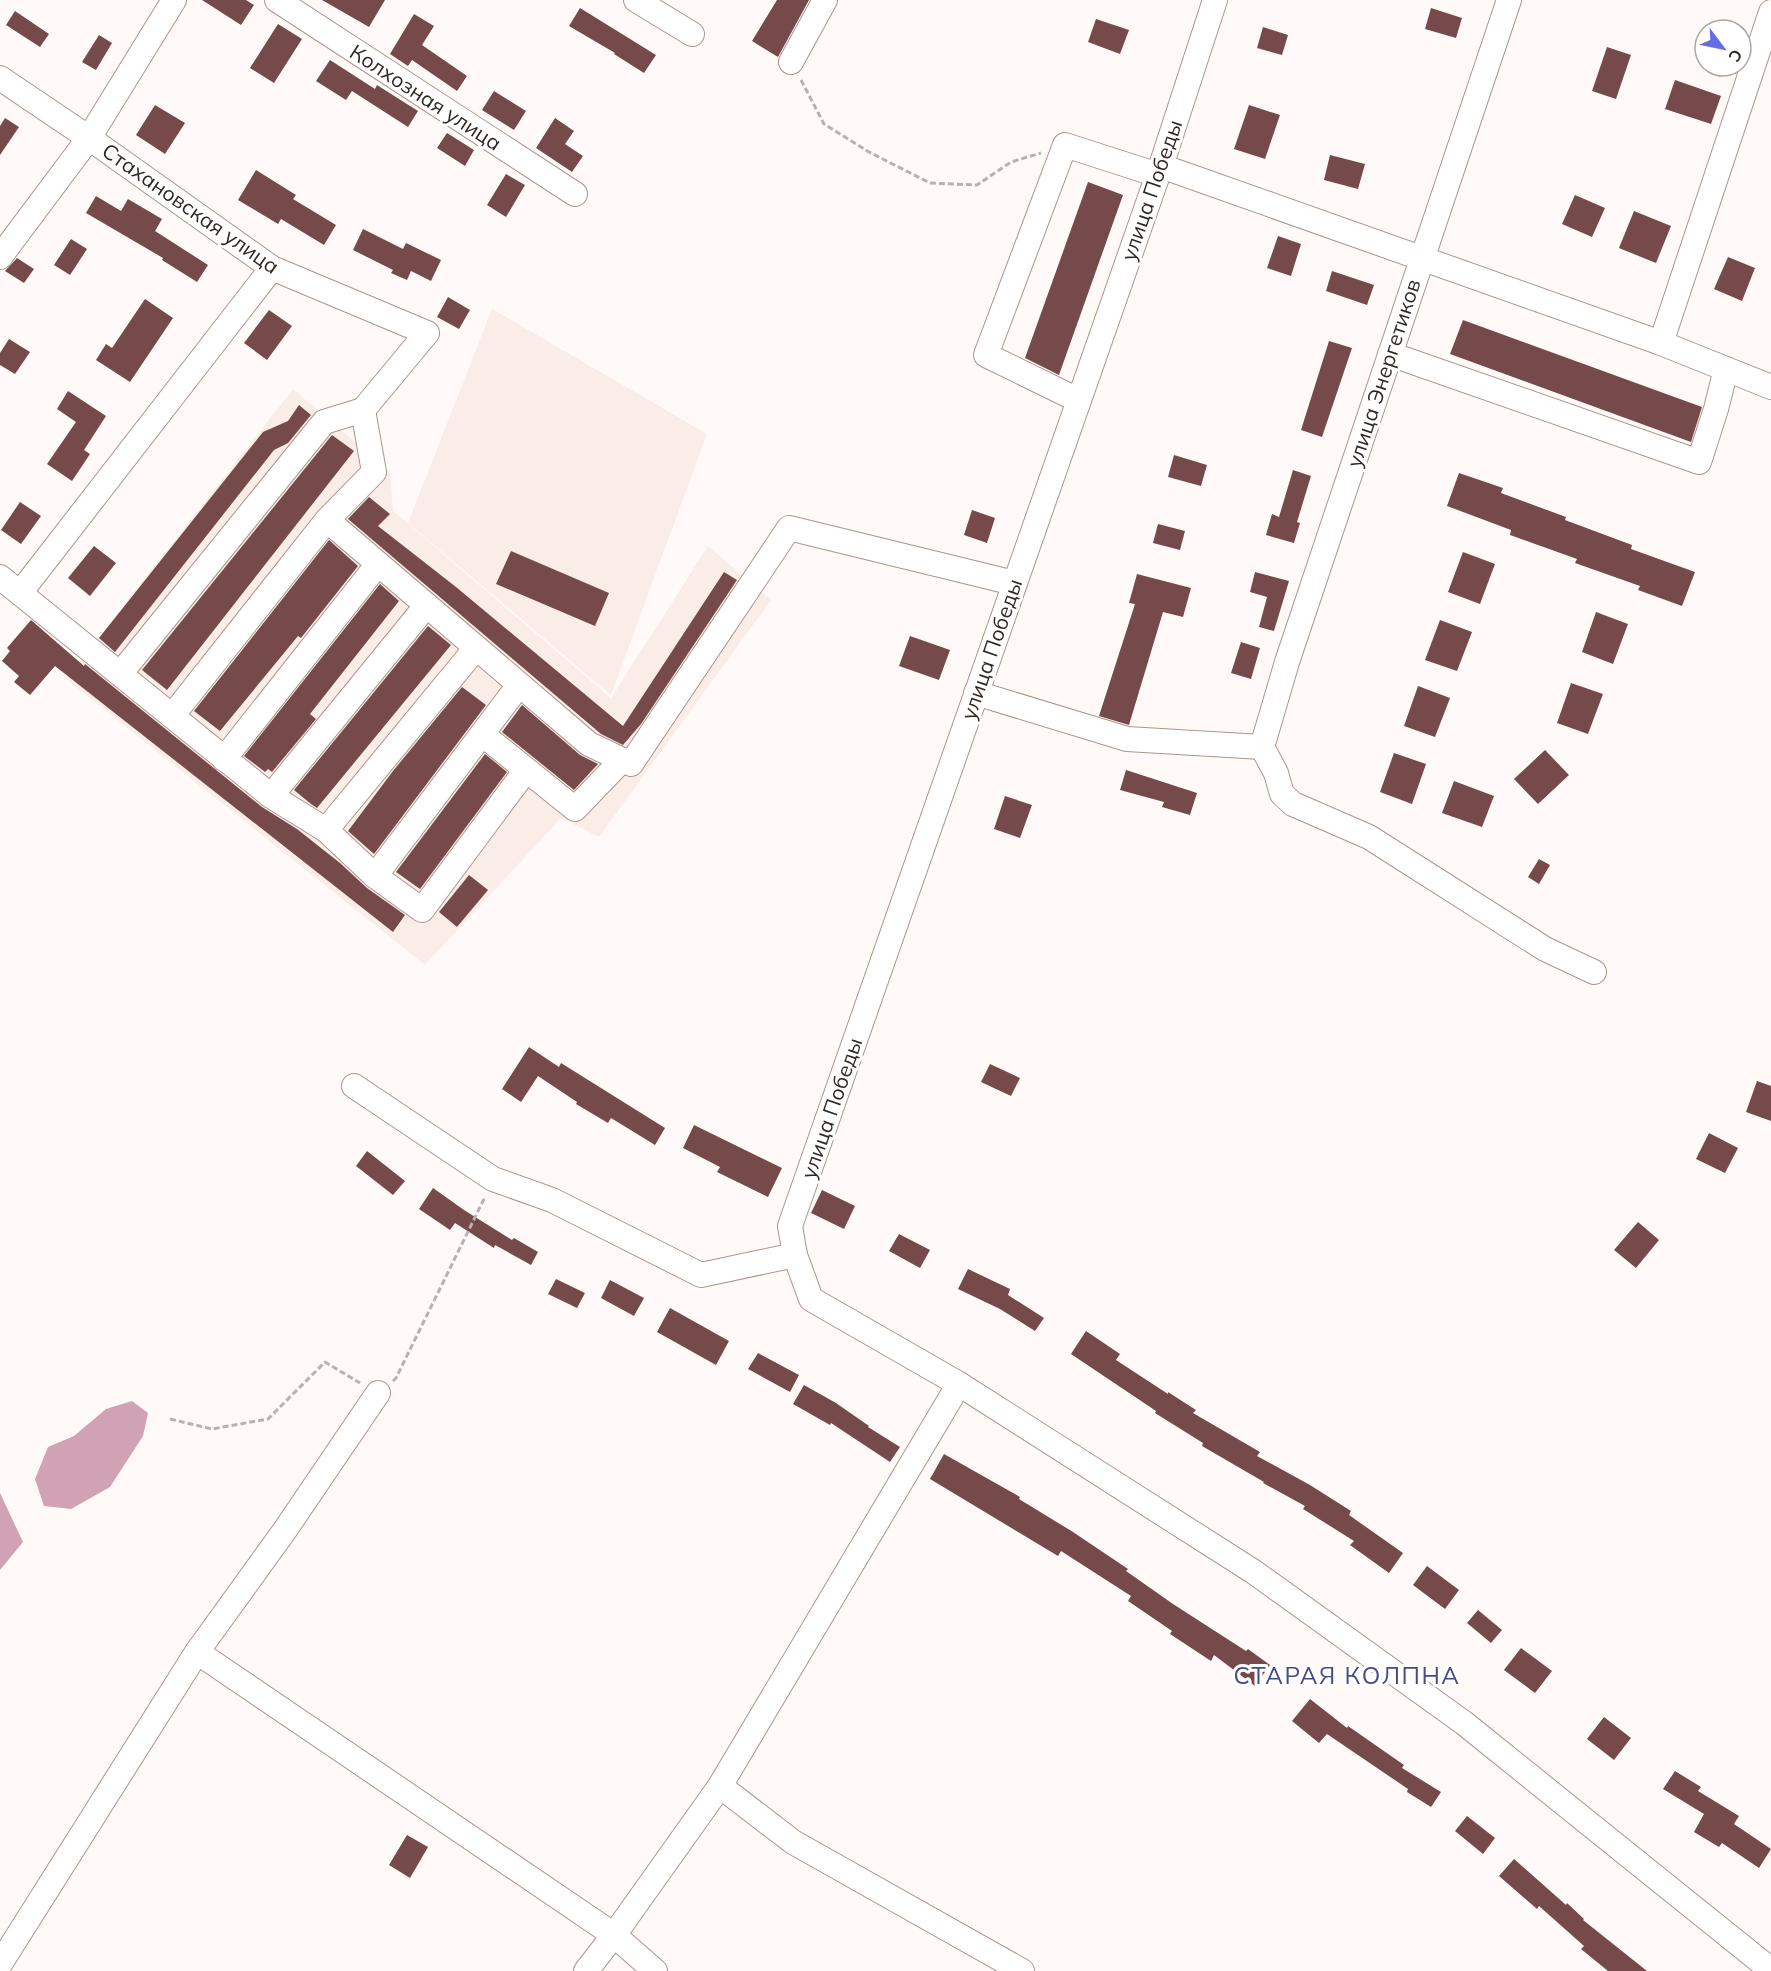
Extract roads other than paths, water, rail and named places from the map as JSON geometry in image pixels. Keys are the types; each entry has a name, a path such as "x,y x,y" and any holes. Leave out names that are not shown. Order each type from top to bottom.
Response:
{"street":[{"path":"0,257 89,138 174,0"},
{"name":"Колхозная улица","path":"277,0 575,194"},
{"path":"636,0 692,34"},
{"path":"791,62 825,0"},
{"name":"улица Победы","path":"959,1384 811,1299 795,1255 790,1226 1159,171 1215,0"},
{"name":"улица Энергетиков","path":"1262,747 1287,662 1509,0"},
{"path":"1661,343 1771,12"},
{"name":"Стахановская улица","path":"0,78 272,268 427,333 363,410"},
{"path":"1078,400 986,355 1065,145 1159,171 1421,259 1661,343 1771,387"},
{"path":"20,593 272,268"},
{"path":"1390,354 1699,462 1726,369"},
{"path":"120,674 324,422 363,410 374,472 327,520 172,716"},
{"path":"327,520 589,744 631,764 789,528 1014,583"},
{"path":"224,759 378,564"},
{"path":"0,577 270,796 326,830 375,876 422,910 526,770"},
{"path":"270,796 426,606"},
{"path":"326,830 476,648"},
{"path":"375,876 519,685"},
{"path":"975,693 1127,739 1262,747 1276,772 1282,794 1293,804 1369,837 1545,949 1594,972"},
{"path":"482,734 575,808 622,760"},
{"path":"354,1086 493,1179 552,1200 702,1275 795,1255"},
{"path":"586,1971 720,1786 959,1384 1254,1572 1464,1723 1771,1970"},
{"path":"0,1964 197,1652 285,1530 378,1394"},
{"path":"197,1652 614,1935 655,1971"},
{"path":"720,1786 793,1842 1022,1971"}],"district":[{"name":"СТАРАЯ КОЛПНА","path":"1347,1675"}]}
